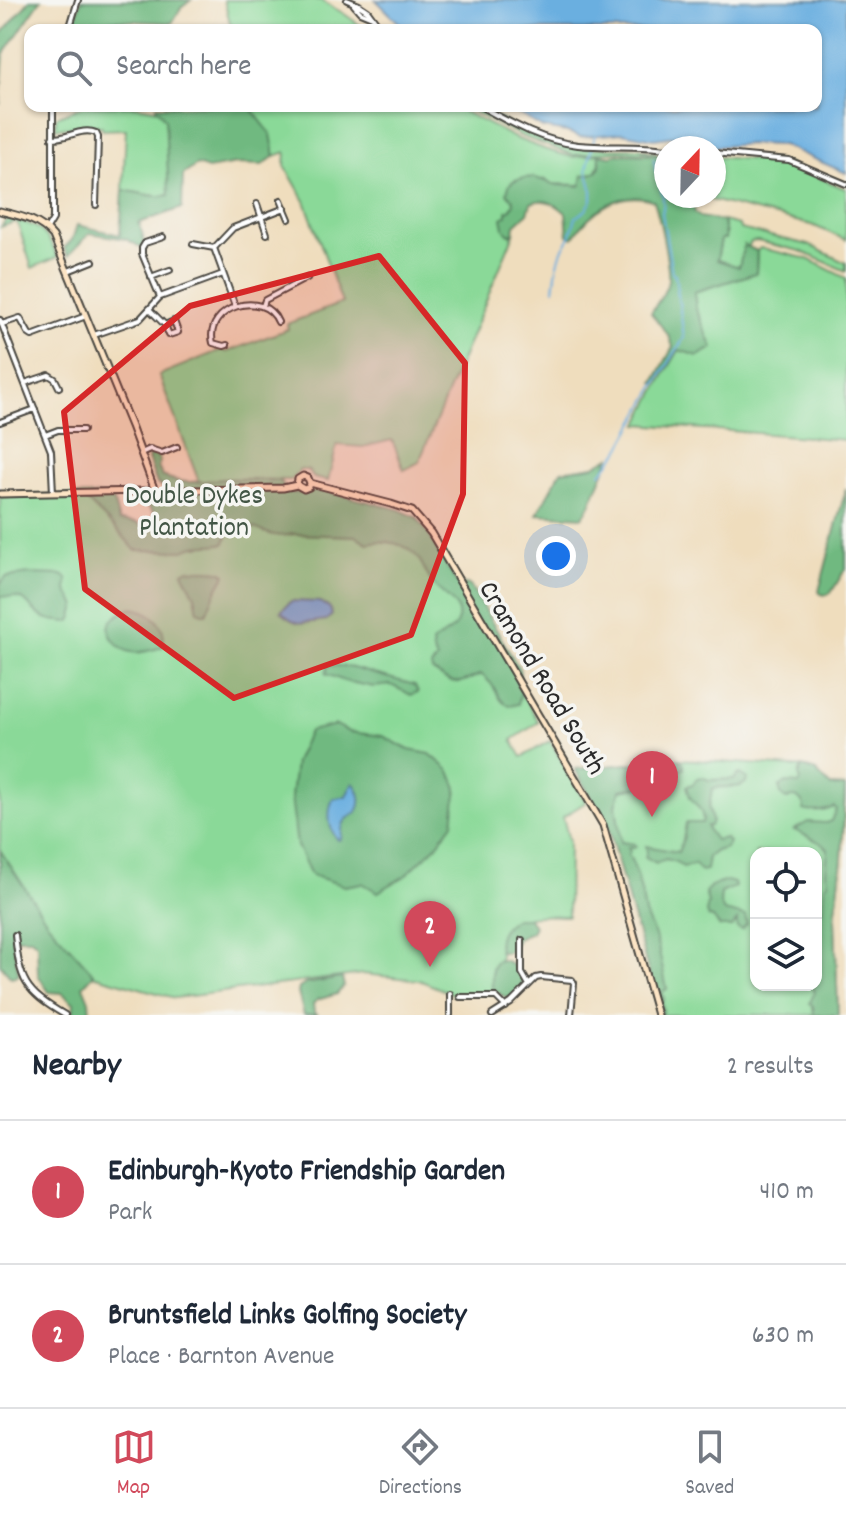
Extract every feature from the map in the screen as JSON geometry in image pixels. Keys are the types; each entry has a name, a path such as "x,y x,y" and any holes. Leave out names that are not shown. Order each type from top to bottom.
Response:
{"street":[{"path":"71,24 78,0"},
{"path":"347,0 377,24"},
{"path":"47,229 53,219 53,112"},
{"path":"491,112 521,129 559,142 654,148"},
{"path":"52,138 88,130 96,133 96,205"},
{"path":"726,154 789,160 846,184"},
{"path":"281,200 289,219"},
{"path":"257,204 267,234"},
{"path":"214,248 233,228 285,208"},
{"path":"0,211 34,220 47,229 58,246 155,491 0,494"},
{"path":"160,297 142,248 145,243 163,237"},
{"path":"193,244 214,248"},
{"path":"214,248 235,306"},
{"path":"68,271 93,261"},
{"path":"151,277 170,270"},
{"path":"94,335 140,319 160,297 223,274"},
{"path":"263,306 265,300 296,281 307,278"},
{"path":"227,345 213,343 211,334 216,321 235,306 263,306 274,313 278,322"},
{"path":"149,309 165,325"},
{"path":"53,493 52,456 1,322 20,318 32,336 86,316"},
{"path":"25,383 49,375 59,387"},
{"path":"0,422 35,409"},
{"path":"45,435 58,430 83,430"},
{"path":"141,453 150,449 162,453 177,447"},
{"name":"Cramond Road South","path":"155,491 283,488 297,485 304,489 310,483 412,511 431,533 603,825 657,1015"},
{"path":"15,935 18,961 26,985 43,1002 65,1015"},
{"path":"522,940 522,973 529,985"},
{"path":"492,1015 541,977 572,980 571,1013"},
{"path":"450,994 450,1015"},
{"path":"460,997 496,997 506,1007"}],"highlighted area":[{"path":"379,256 465,363 463,494 411,635 234,698 85,589 64,412 190,306"}],"green space":[{"path":"30,0 41,0 4,54 0,105 0,36"},
{"path":"81,0 191,0 181,8 172,23 115,20 74,24"},
{"path":"224,0 320,0 359,24 230,24"},
{"path":"68,112 160,112 165,119 170,195 153,196 123,190 126,129 102,130 102,126 56,128 56,117"},
{"path":"160,112 254,112 271,134 275,156 262,165 236,164 208,169 197,165 183,175 182,208 139,223 145,243 142,248 126,239 90,233 68,256 64,248 72,240 77,225 120,235 123,190 153,196 169,195 165,119"},
{"path":"254,112 465,112 515,138 547,150 572,157 599,154 598,168 581,185 553,184 544,179 513,198 514,204 507,214 508,233 513,236 419,462 404,470 392,440 363,447 337,445 328,481 314,478 308,470 300,470 291,480 223,479 199,482 159,375 221,350 227,352 288,329 287,324 342,303 305,201 285,166 286,152 275,156 270,134"},
{"path":"474,112 487,112 524,132 562,145 639,148 654,152 573,155 521,136"},
{"path":"599,154 654,155 654,201 630,198 608,204 588,219 573,238 568,235 566,213 546,201 531,203 528,213 515,225 514,234 504,228 502,218 514,203 507,193 512,182 536,178 553,184 579,186 583,175 598,170"},
{"path":"726,158 787,164 846,189 846,240 812,225 726,204"},
{"path":"656,208 694,208 700,217 723,221 725,239 721,239 717,260 739,267 744,245 757,251 756,273 694,292 696,309 713,348 698,356 678,350 656,384 654,382 673,347 669,336 651,313 664,292 668,278"},
{"path":"11,219 29,224 41,230 58,257 32,268 17,221 1,227"},
{"path":"723,221 739,225 740,229 809,245 846,263 846,271 800,251 757,241 751,242 748,247 745,245 739,267 717,260 721,239 725,239 726,234"},
{"path":"760,248 808,259 846,278 846,440 639,424 667,370 701,319 694,292 756,273 757,251"},
{"name":"Double Dykes Plantation","path":"150,454 159,457 158,467 162,476 179,481 281,481 287,493 325,491 398,509 416,517 456,582 471,587 519,668 517,686 521,692 518,704 504,703 481,674 456,682 432,671 431,666 437,660 432,643 454,627 458,619 457,608 437,589 418,558 402,546 388,542 367,543 356,536 275,535 239,525 230,527 225,543 183,551 135,550 87,501 95,495 112,495 119,521 137,523 149,529 158,525 147,505 149,497 165,496 165,488 157,484 148,459"},
{"path":"610,457 583,517 537,514 561,471 594,466"},
{"path":"846,488 846,568 831,593 821,594 819,591"},
{"path":"91,495 139,537 224,518 417,517 539,722 512,740 522,757 550,741 586,802 563,817 569,841 568,916 529,917 511,929 502,949 495,994 453,994 419,980 363,974 175,998 93,975 44,924 0,856 0,497"},
{"path":"188,569 226,574 206,614 198,611 195,596 183,572"},
{"path":"62,575 67,578 67,590 76,606 70,622 46,618 22,599 0,596 0,584 6,577"},
{"path":"130,608 145,611 156,620 163,632 162,647 127,651 115,641 109,628 111,621"},
{"path":"328,665 349,667 415,685 418,692 411,695 391,685 374,687 344,681 326,674"},
{"path":"336,725 349,732 383,736 409,750 430,754 450,771 457,788 453,823 436,846 405,876 378,892 362,883 345,886 311,875 297,846 291,797 295,762 309,731"},
{"path":"680,759 807,768 816,771 830,786 845,787 842,859 835,919 838,1015 661,1015 608,827 575,769"},
{"path":"680,759 684,769 651,775 651,785 621,790 616,805 621,842 635,844 636,847 628,847 628,854 655,936 667,989 662,992 663,1012 660,1013 608,827 575,769"},
{"path":"802,767 816,771 830,786 845,787 842,859 835,919 838,1015 814,1015 810,1003 813,991 822,991 822,908 828,882 828,849 794,830 808,822 831,821 836,809 803,810 804,805 798,799 787,799 782,795 780,786 799,784"},
{"path":"741,774 748,779 746,783 738,787 712,789 709,808 712,821 707,826 708,830 715,840 725,838 729,842 726,848 708,857 706,870 700,871 695,864 683,867 666,859 656,863 645,857 646,846 678,852 686,823 702,823 701,811 690,797 687,786 697,778 735,779"},
{"path":"0,850 48,923 94,974 83,986 90,1015 73,1014 74,1003 62,993 49,992 38,975 37,943 31,938 12,938 19,975 11,977 0,964"},
{"path":"727,881 734,883 735,887 721,893 720,904 724,911 745,916 747,924 742,930 737,928 737,921 732,927 720,927 706,913 708,903 705,892 711,886"},
{"path":"515,918 529,918 534,926 531,932 517,938 513,948 506,953 499,951 501,932"},
{"path":"504,960 517,970 523,986 512,997 506,998 492,989 492,969 496,961"},
{"path":"342,978 344,986 337,994 313,1004 314,1013 318,1015 304,1015 299,988 305,984"}],"water":[{"path":"376,0 846,0 846,173 782,145 726,146 726,136 654,136 654,139 622,133 580,137 543,128 515,112 822,112 822,24 400,24"},
{"path":"291,601 320,602 330,608 332,615 326,620 294,621 281,611"},
{"path":"353,783 359,794 360,806 344,822 341,839 338,840 330,826 331,804 333,799 346,796"}],"waterway":[{"path":"554,289 562,250 576,217 586,210 592,200 587,169 595,135"},
{"path":"601,473 619,451 684,338 663,208"}],"place":[{"name":"Edinburgh-Kyoto Friendship Garden","path":"652,817"},
{"name":"Bruntsfield Links Golfing Society","path":"430,967"}]}
